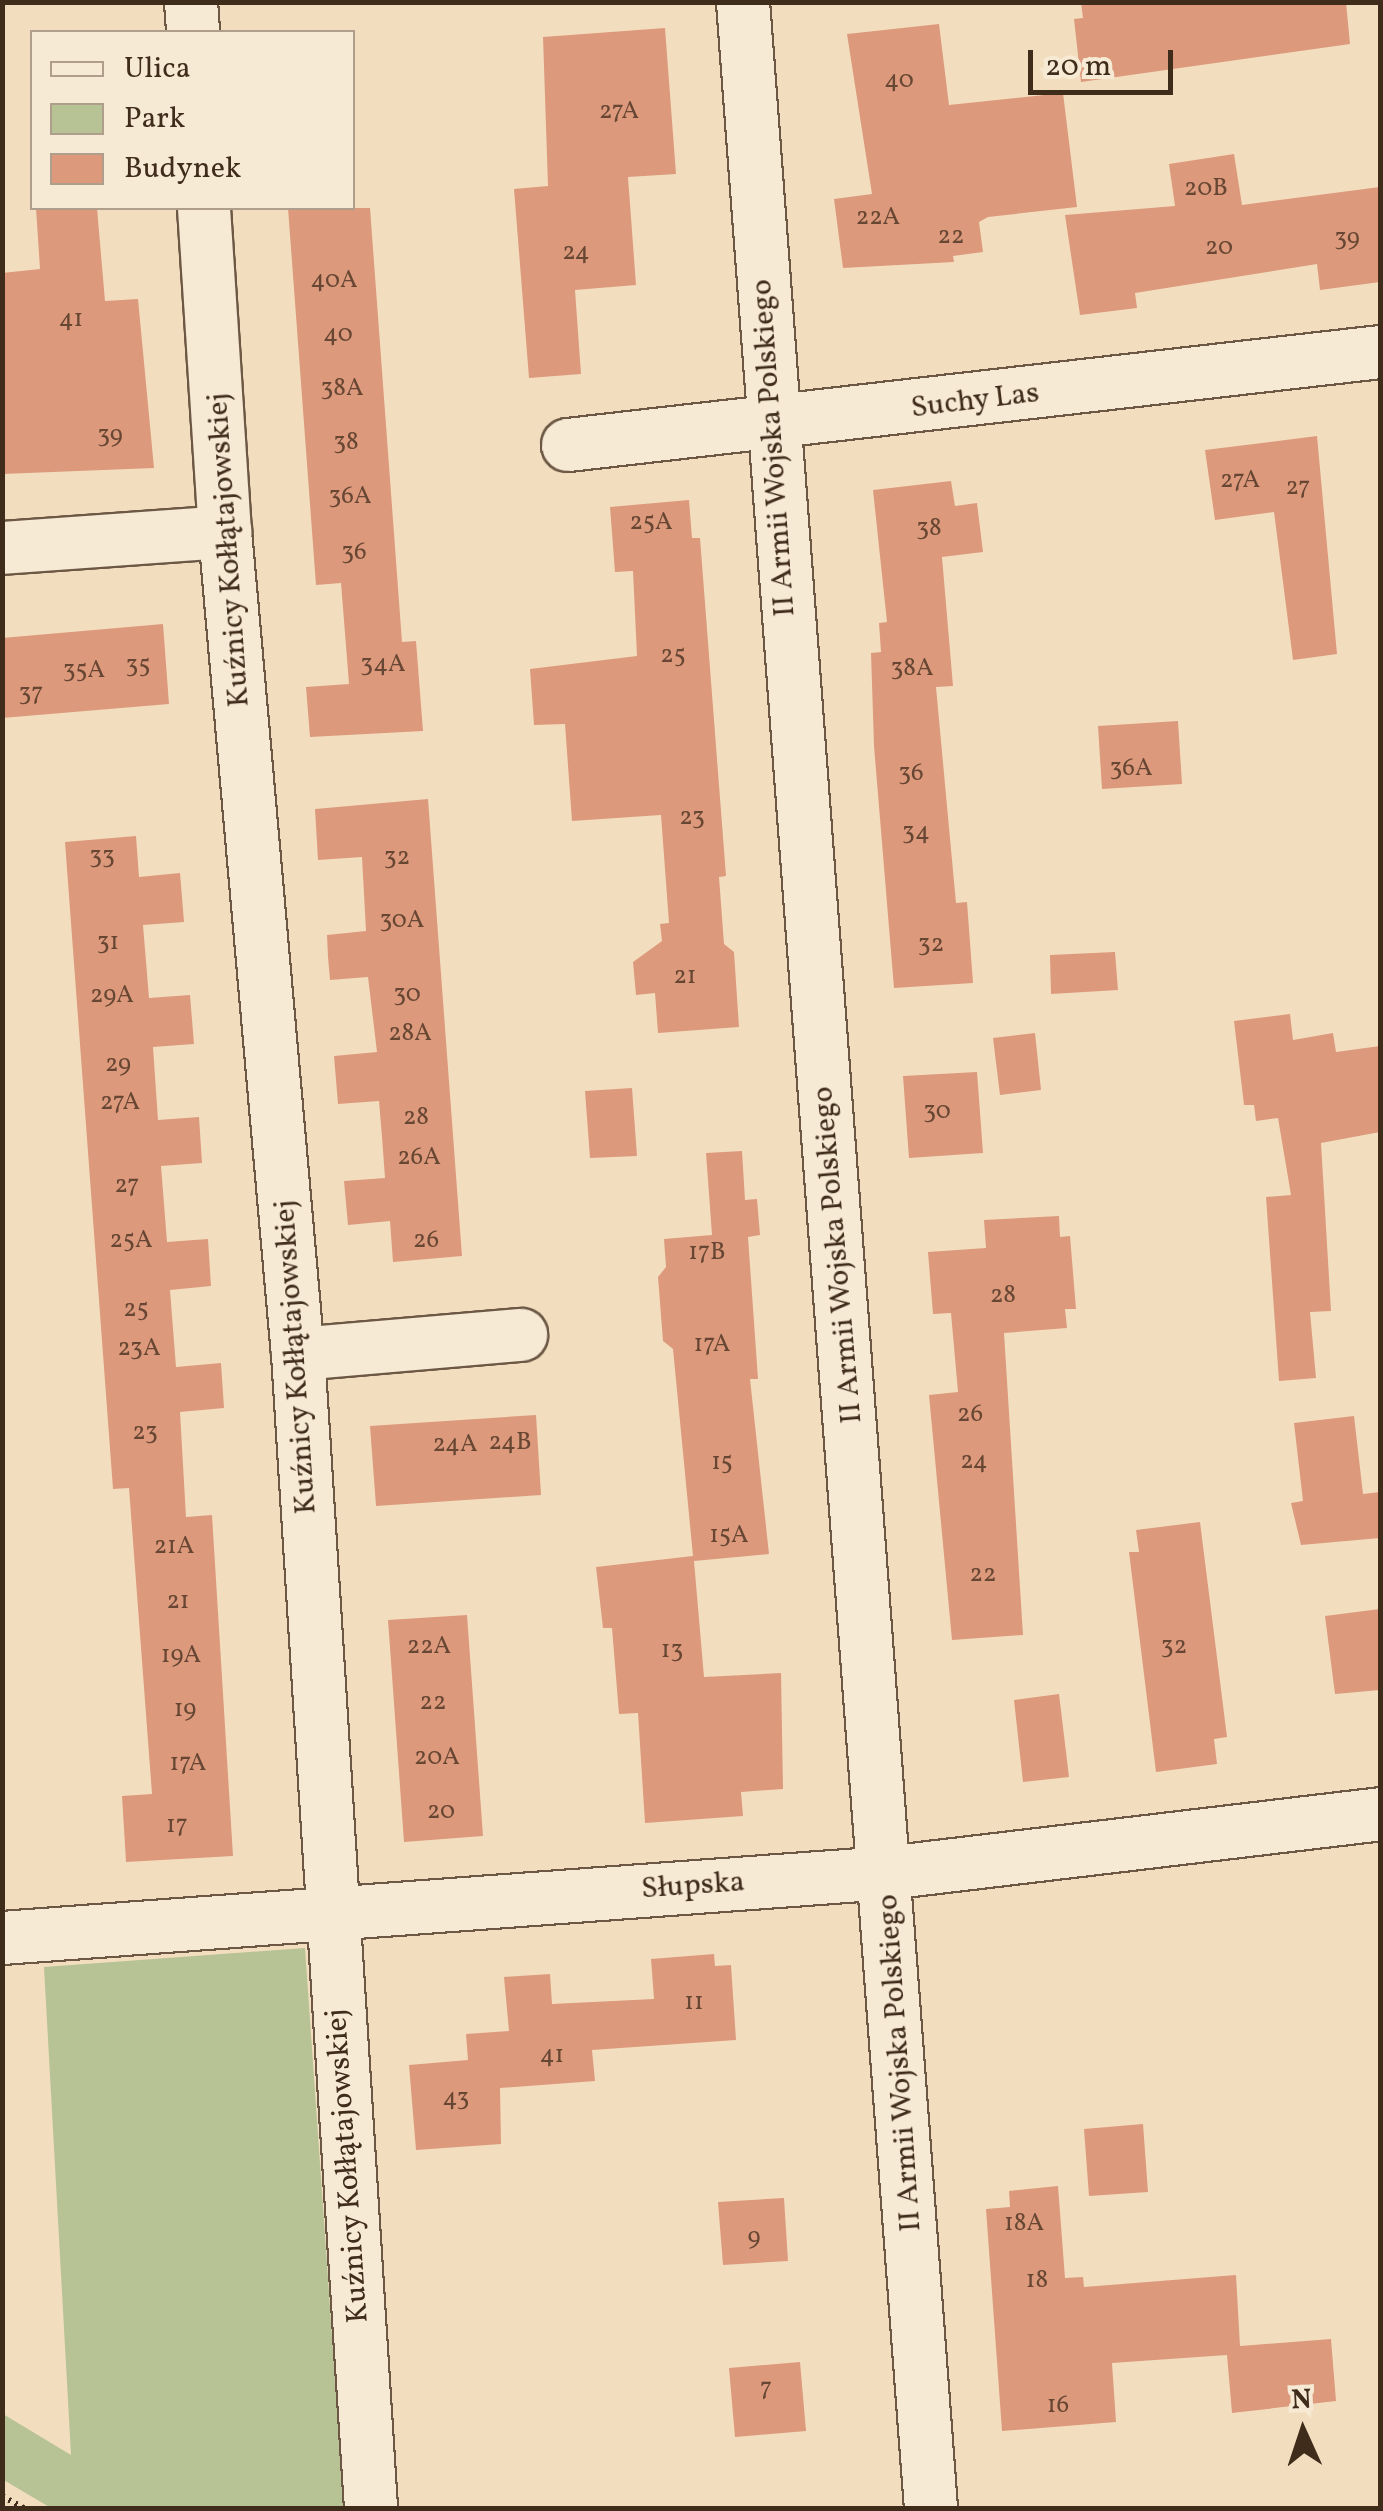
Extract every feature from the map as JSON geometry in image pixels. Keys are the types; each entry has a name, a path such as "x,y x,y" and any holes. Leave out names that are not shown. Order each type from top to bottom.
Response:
{"street":[{"path":"191,2 193,30"},
{"name":"II Armii Wojska Polskiego","path":"743,2 771,426 887,1872 931,2508"},
{"name":"Kuźnicy Kołłątajowskiej","path":"204,210 225,532 298,1354 371,2508"},
{"name":"Suchy Las","path":"568,445 771,426 1380,352"},
{"path":"2,548 225,532"},
{"path":"298,1354 521,1336"},
{"name":"Słupska","path":"2,1938 887,1872 1380,1814"}],"path":[{"path":"2,2496 24,2508"}],"green space":[{"path":"305,1948 344,2508 51,2508 2,2479 3,2414 71,2455 44,1967"}],"building":[{"path":"1081,2 1346,2 1350,44 1081,82 1074,19 1083,18"},
{"path":"939,24 949,105 1063,93 1077,207 988,217 979,222 983,252 953,256 954,262 843,268 834,199 872,194 847,34"},
{"path":"665,28 676,174 628,177 636,285 575,290 581,374 529,378 514,189 548,186 543,37"},
{"path":"1234,154 1242,205 1380,187 1380,282 1320,290 1317,264 1135,293 1137,308 1080,315 1065,215 1175,206 1169,164"},
{"path":"370,208 402,642 416,641 423,731 310,737 306,687 349,684 341,583 316,585 288,210"},
{"path":"36,210 97,210 105,301 138,299 154,468 2,474 2,273 40,269"},
{"path":"1317,436 1337,654 1293,660 1274,512 1215,520 1205,450"},
{"path":"951,481 955,506 977,503 983,552 942,557 953,686 936,687 956,903 967,902 973,983 894,988 874,746 871,653 881,652 879,623 887,622 873,490"},
{"path":"689,500 692,538 700,538 726,876 719,877 724,944 734,952 739,1027 658,1033 655,993 636,995 633,962 662,941 660,924 669,923 661,815 572,821 565,724 534,725 530,669 637,656 633,571 615,572 610,507"},
{"path":"163,624 169,704 2,718 2,638"},
{"path":"1178,721 1182,784 1102,789 1098,726"},
{"path":"428,799 462,1256 393,1262 390,1221 348,1225 344,1181 385,1178 382,1137 379,1101 338,1104 334,1056 377,1052 368,977 330,980 328,957 327,935 366,931 362,857 318,860 315,809"},
{"path":"136,836 139,877 180,873 184,922 143,925 149,998 190,995 194,1044 153,1047 158,1120 199,1117 202,1163 161,1166 167,1242 208,1239 211,1286 170,1290 176,1367 221,1363 224,1408 180,1412 186,1517 212,1515 233,1856 126,1862 122,1796 152,1794 129,1488 113,1489 65,842"},
{"path":"1115,952 1118,990 1051,994 1050,955"},
{"path":"1290,1014 1293,1040 1333,1033 1336,1052 1380,1046 1380,1132 1321,1143 1331,1311 1310,1312 1316,1378 1279,1381 1266,1197 1291,1195 1278,1118 1256,1121 1254,1105 1244,1105 1234,1021"},
{"path":"1035,1033 1041,1090 1000,1095 993,1038"},
{"path":"977,1072 983,1153 909,1158 903,1076"},
{"path":"632,1088 637,1156 590,1158 585,1091"},
{"path":"742,1151 745,1200 757,1199 760,1235 748,1237 758,1379 750,1379 769,1554 694,1561 704,1677 781,1673 783,1789 741,1792 743,1816 645,1823 638,1713 619,1714 612,1628 603,1628 596,1567 693,1556 673,1349 663,1341 658,1277 666,1267 664,1239 712,1235 706,1153"},
{"path":"1059,1216 1060,1237 1070,1236 1076,1309 1065,1309 1067,1328 1004,1333 1023,1635 952,1640 929,1395 958,1392 951,1313 933,1314 928,1252 986,1248 984,1220"},
{"path":"536,1415 541,1495 376,1506 370,1426"},
{"path":"1354,1416 1363,1494 1380,1492 1380,1538 1301,1545 1291,1503 1303,1501 1294,1423"},
{"path":"1200,1522 1227,1737 1214,1739 1217,1764 1156,1772 1129,1552 1139,1552 1136,1530"},
{"path":"1380,1609 1380,1690 1335,1694 1325,1616"},
{"path":"467,1615 483,1836 404,1842 388,1620"},
{"path":"1059,1694 1069,1777 1023,1782 1014,1700"},
{"path":"714,1954 715,1966 731,1965 736,2040 592,2050 595,2081 500,2088 501,2144 416,2150 409,2065 468,2060 466,2034 509,2031 504,1977 550,1974 552,2004 654,1999 651,1959"},
{"path":"1143,2124 1148,2192 1089,2196 1084,2129"},
{"path":"1058,2186 1065,2278 1083,2277 1084,2287 1236,2275 1240,2346 1331,2339 1336,2401 1232,2413 1227,2355 1112,2363 1116,2422 1002,2431 986,2209 1010,2207 1009,2191"},
{"path":"784,2198 788,2261 723,2265 718,2202"},
{"path":"800,2362 806,2431 735,2437 729,2368"}]}
